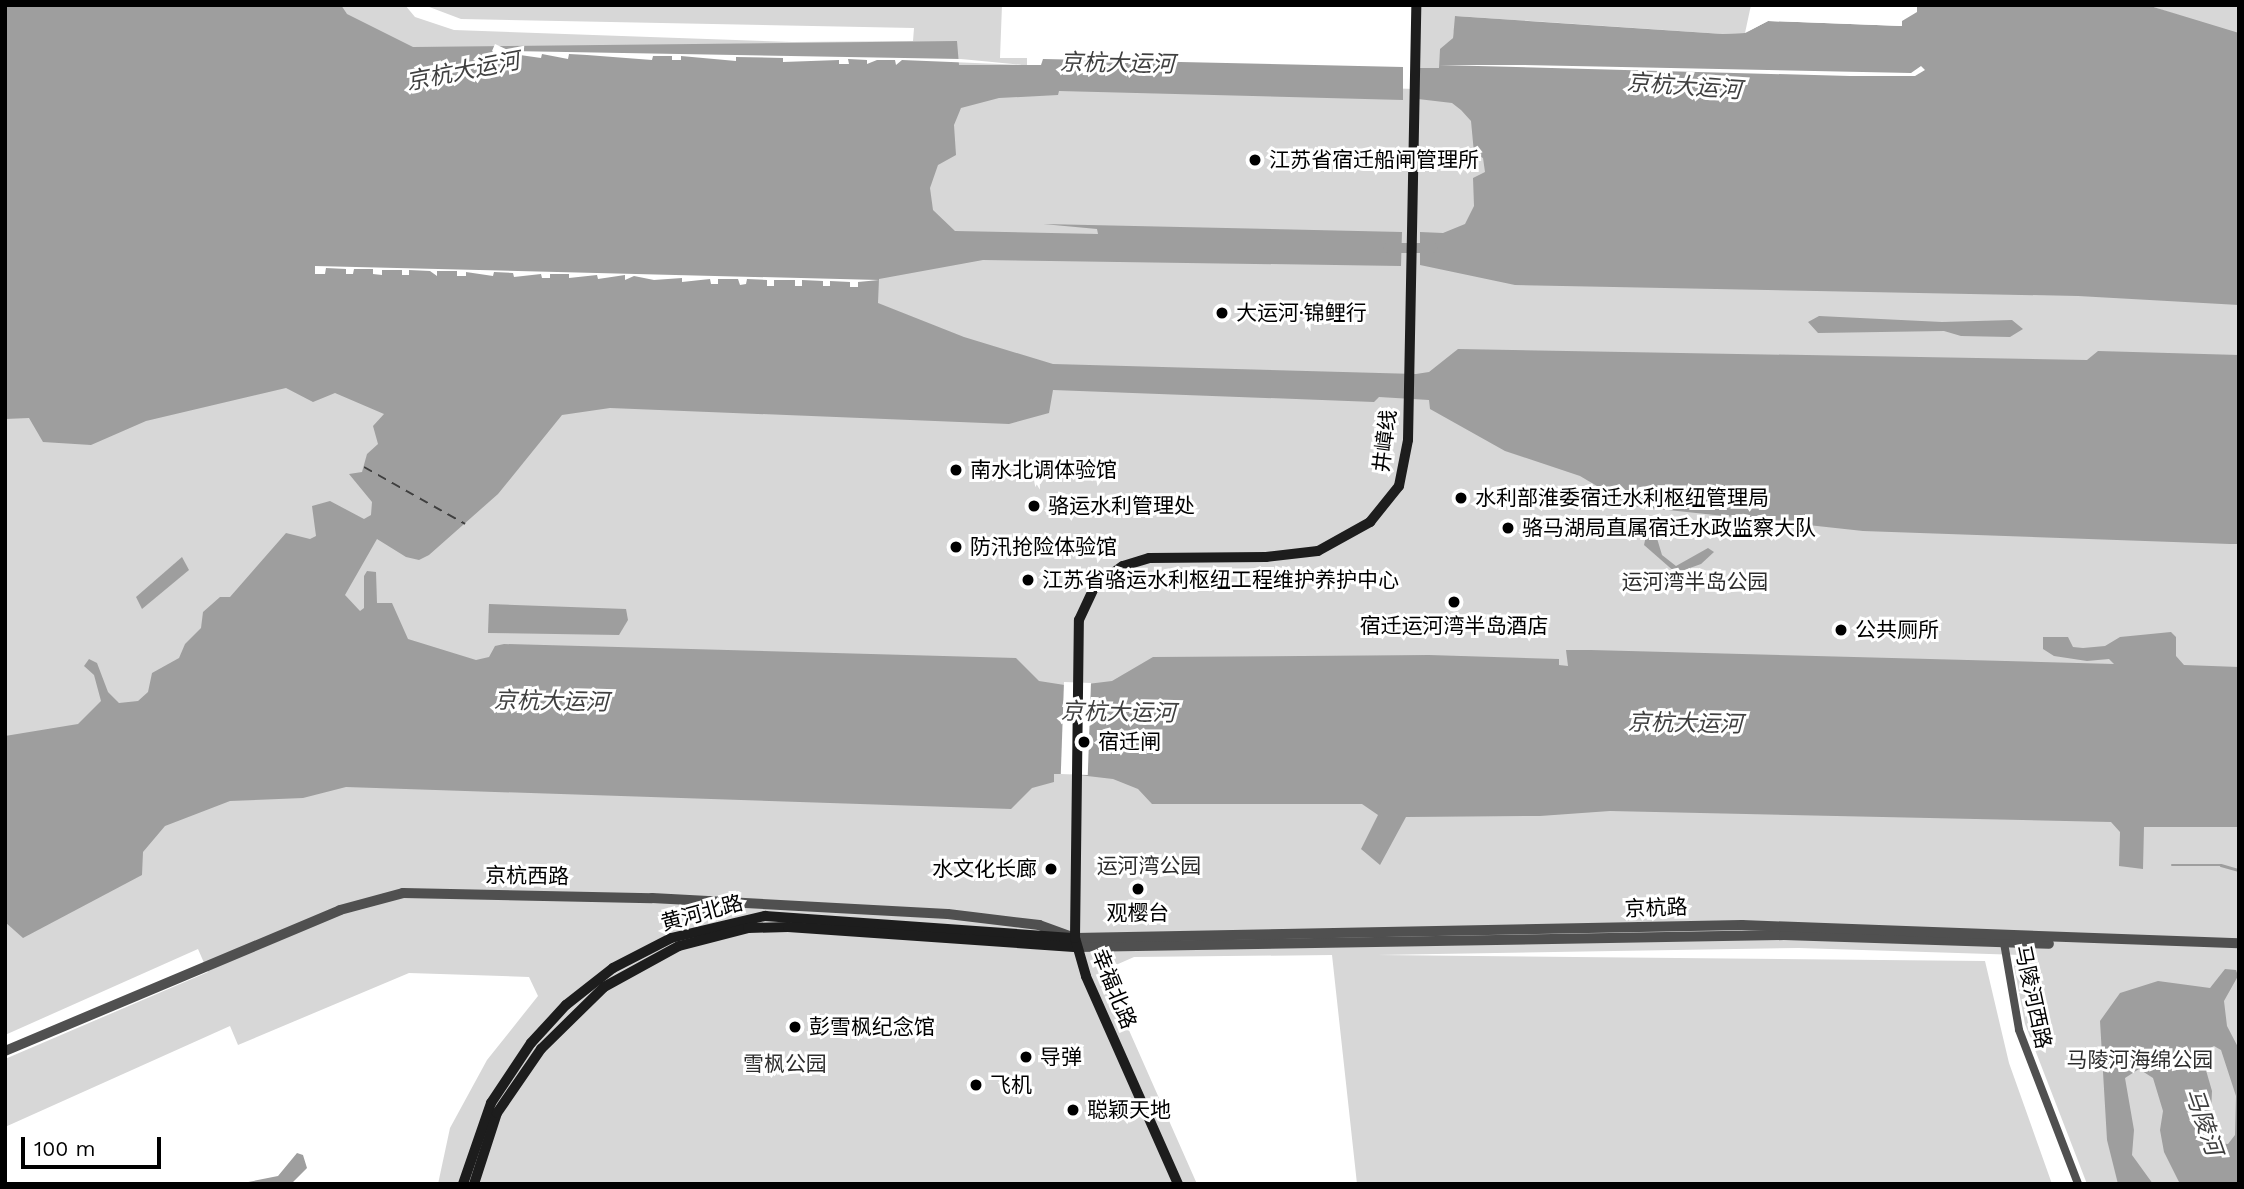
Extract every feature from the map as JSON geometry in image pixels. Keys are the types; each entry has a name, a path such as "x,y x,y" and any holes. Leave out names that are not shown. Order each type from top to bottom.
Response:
{"main road":[{"name":"井嶂线","path":"1077,797 1077,681 1082,611 1095,586 1113,571 1149,558 1306,554 1348,537 1370,522 1393,496 1405,466 1409,406 1416,5"},
{"name":"幸福北路","path":"1077,797 1076,942 1178,1184"},
{"name":"黄河北路","path":"463,1184 491,1103 531,1043 566,1006 612,968 671,938 765,916 1076,942"},
{"name":"黄河北路","path":"474,1184 497,1113 541,1049 604,987 679,946 739,930 788,927 1076,942"}],"street":[{"name":"京杭西路","path":"5,1051 340,910 387,895 709,901 948,915 1039,925 1076,942"},
{"path":"704,915 714,909 709,901"},
{"name":"京杭路","path":"1076,942 1742,925 2239,949"},
{"name":"京杭路","path":"2003,938 2239,943"},
{"name":"马陵河西路","path":"2003,938 2019,1030 2078,1184"}],"green space":[{"path":"5,5 405,5 415,17 454,30 792,42 913,41 914,28 461,19 424,5 1002,5 1000,58 1027,58 1027,79 2239,110 2239,1184 2087,1184 2025,1024 2014,966 2021,955 1799,948 1377,955 1985,961 2009,1063 2052,1184 1357,1184 1332,955 1134,957 1109,968 1105,976 1197,1184 438,1184 450,1128 487,1060 538,996 529,977 409,973 238,1045 230,1026 5,1127 5,1059 208,972 198,949 5,1035"},
{"path":"1420,5 1751,5 1745,33 1723,34 1456,16 1453,38 1439,68 1419,68"},
{"path":"2147,5 2239,5 2239,35"}],"water":[{"path":"5,5 341,5 347,14 413,47 957,41 959,65 1041,65 1043,59 1403,67 1403,100 1059,91 1058,95 999,98 961,108 954,125 956,155 938,165 930,188 933,210 955,231 1098,234 1097,229 1043,224 1402,232 1401,266 983,260 879,279 878,303 964,337 1053,364 1416,374 1429,372 1458,349 2087,360 2098,351 2239,355 2239,544 1863,531 1631,506 1580,476 1505,451 1430,409 1429,400 1379,397 1374,402 1053,390 1049,413 1009,424 610,408 562,415 498,494 429,555 419,560 406,557 377,539 345,595 360,611 364,608 364,576 367,571 376,572 377,603 392,603 408,639 476,660 489,657 495,646 504,644 1016,658 1039,681 1071,686 1112,681 1153,657 1429,655 1559,659 1559,665 1568,666 1566,650 1591,650 2114,664 2109,659 2087,661 2054,656 2043,649 2043,637 2068,637 2073,647 2083,648 2105,646 2120,637 2171,632 2176,637 2176,656 2184,665 2239,667 2239,827 2144,827 2143,869 2119,866 2120,832 2111,822 1610,811 1540,816 1406,817 1380,865 1361,849 1378,815 1362,804 1152,804 1138,789 1113,779 1070,774 1054,774 1054,782 1032,788 1011,809 346,787 303,798 230,801 165,826 143,852 142,875 23,938 5,922 5,736 78,724 101,701 94,675 84,666 89,659 97,663 108,692 119,703 138,701 148,692 152,673 179,658 185,644 201,628 203,612 220,597 230,597 286,533 310,539 316,536 312,506 330,501 364,519 371,515 372,502 349,474 362,472 367,454 378,444 373,426 384,414 335,393 313,402 286,388 146,421 91,445 43,442 29,418 5,419"},
{"path":"1917,5 2147,5 2239,33 2239,305 2078,296 1515,285 1420,265 1420,232 1443,233 1465,224 1474,206 1473,178 1485,172 1483,158 1474,153 1471,121 1461,110 1452,103 1418,99 1419,68 1439,68 1440,49 1453,38 1455,16 1723,34 1745,33 1768,21 1902,26 1902,21 1917,12"},
{"path":"1819,316 1942,322 2012,320 2023,329 2010,337 1961,336 1944,331 1818,333 1808,322"},
{"path":"1656,535 1662,555 1676,566 1708,548 1714,552 1701,564 1676,573 1644,545 1646,536"},
{"path":"182,557 189,570 142,609 136,597"},
{"path":"489,604 626,609 628,620 619,635 488,633"},
{"path":"2225,969 2236,970 2238,976 2224,1001 2227,1026 2239,1049 2239,1184 2180,1184 2164,1152 2160,1130 2163,1111 2153,1078 2139,1069 2125,1078 2134,1130 2132,1155 2153,1184 2118,1184 2107,1140 2100,1021 2120,993 2158,981 2210,988","holes":["2214,1046 2221,1050 2236,1096 2235,1135 2228,1144 2218,1143 2210,1132 2212,1091 2201,1053"]},
{"path":"297,1153 303,1155 307,1168 293,1182 238,1184 278,1176"}],"pier":[{"path":"1900,17 1902,26 1768,21 1745,33 1767,18 1898,23"},
{"path":"495,44 510,51 961,59 1023,65 902,60 896,65 895,60 877,60 867,64 867,60 848,59 849,64 839,64 839,60 783,62 783,58 736,57 736,61 681,56 681,60 672,60 672,56 653,56 652,60 569,54 568,59 542,54 541,58 513,54 501,58 492,51"},
{"path":"1439,65 1911,73 1921,66 1925,70 1915,76 1850,76"},
{"path":"315,266 879,280 858,282 858,287 850,287 850,282 830,281 830,286 823,286 823,281 802,280 802,286 795,286 795,280 774,280 774,286 767,286 767,280 747,279 746,284 740,285 738,279 718,279 718,284 711,284 710,279 682,282 682,278 654,280 634,276 625,280 625,275 598,279 597,275 569,278 569,274 550,274 550,278 542,278 541,274 514,277 513,273 494,272 493,276 466,272 466,276 457,276 457,271 437,271 437,276 430,271 409,270 409,275 402,275 402,270 382,270 382,275 373,274 373,269 354,269 353,274 346,274 346,269 326,268 325,274 315,274"},
{"path":"1064,682 1091,683 1088,775 1061,774"}],"waterway":[{"name":"京杭大运河","path":"1388,248 1433,248"},
{"name":"马陵河","path":"2172,865 2221,865 2239,870"}],"ferry route":[{"path":"364,467 465,524"}],"place":[{"name":"江苏省宿迁船闸管理所","path":"1255,160"},
{"name":"大运河·锦鲤行","path":"1222,313"},
{"name":"南水北调体验馆","path":"956,470"},
{"name":"水利部淮委宿迁水利枢纽管理局","path":"1461,498"},
{"name":"骆运水利管理处","path":"1034,506"},
{"name":"骆马湖局直属宿迁水政监察大队","path":"1508,528"},
{"name":"防汛抢险体验馆","path":"956,547"},
{"name":"江苏省骆运水利枢纽工程维护养护中心","path":"1028,580"},
{"name":"宿迁运河湾半岛酒店","path":"1454,602"},
{"name":"公共厕所","path":"1841,630"},
{"name":"宿迁闸","path":"1084,742"},
{"name":"水文化长廊","path":"1051,869"},
{"name":"观樱台","path":"1138,889"},
{"name":"彭雪枫纪念馆","path":"795,1027"},
{"name":"导弹","path":"1026,1057"},
{"name":"飞机","path":"976,1085"},
{"name":"聪颖天地","path":"1073,1110"}],"park label":[{"name":"运河湾半岛公园","path":"1695,582"},
{"name":"运河湾公园","path":"1149,866"},
{"name":"马陵河海绵公园","path":"2140,1060"},
{"name":"雪枫公园","path":"785,1064"}]}
